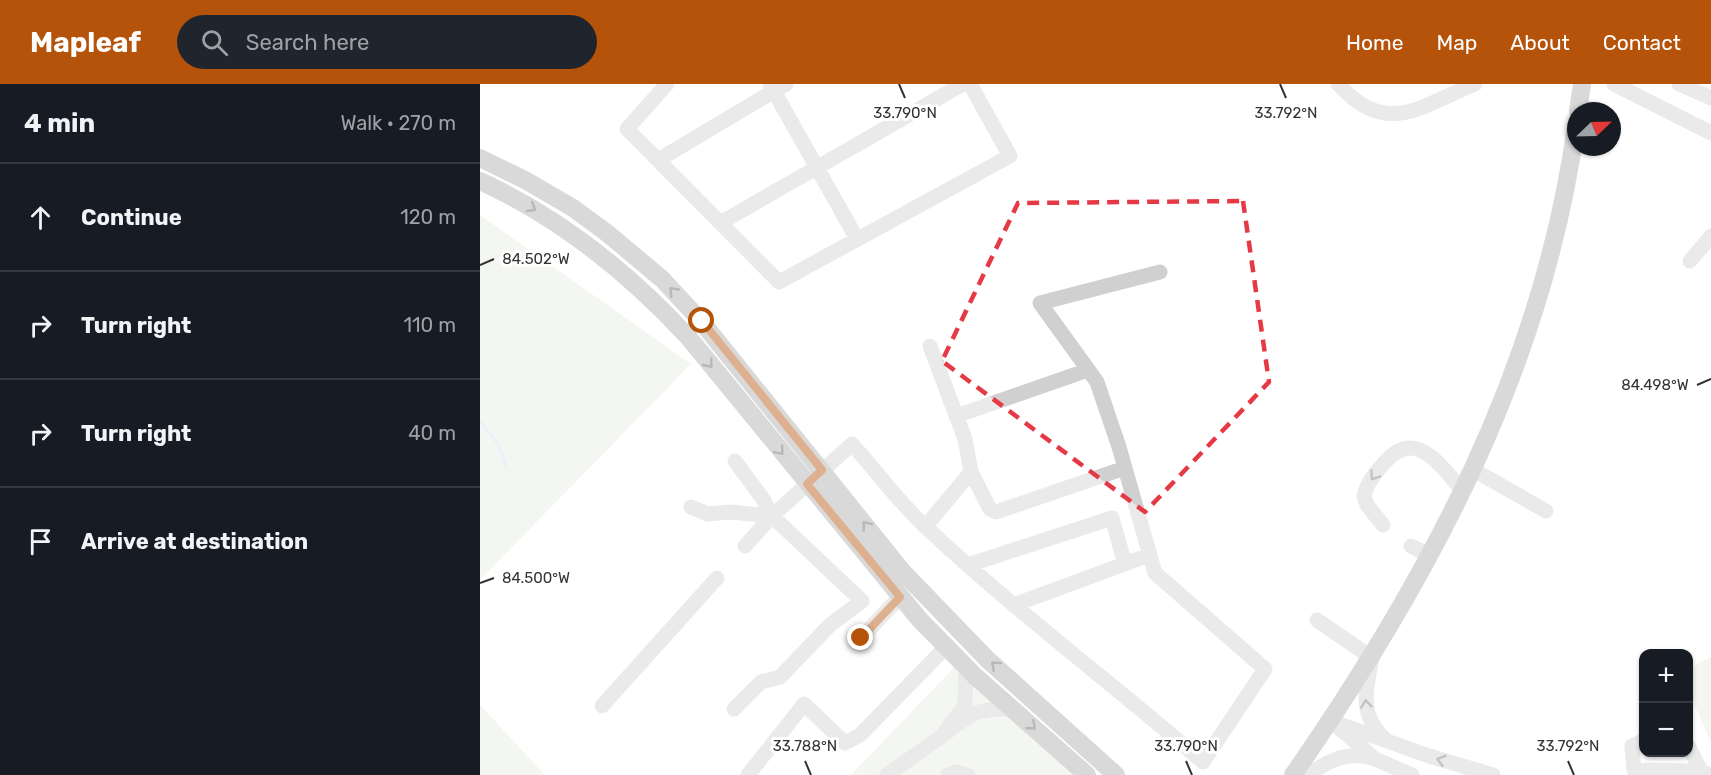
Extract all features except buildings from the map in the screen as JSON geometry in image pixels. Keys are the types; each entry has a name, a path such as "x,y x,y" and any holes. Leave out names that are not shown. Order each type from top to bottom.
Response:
{"main road":[{"path":"1579,102 1582,84"},
{"path":"1293,775 1372,658 1429,555 1495,421 1542,293 1560,221 1571,156"},
{"path":"480,158 525,180 580,213 628,249 662,279 702,321 902,571 987,659 1116,775"},
{"path":"480,181 513,197 573,234 649,297 689,338 900,597 966,667 1088,775"}],"street":[{"path":"667,84 627,129 779,282 1010,156 970,84"},
{"path":"720,223 963,84"},
{"path":"1338,84 1362,106 1383,114 1407,113 1475,84"},
{"path":"1614,84 1711,133"},
{"path":"1679,84 1711,98"},
{"path":"658,160 777,86 857,239"},
{"path":"1690,261 1711,236"},
{"path":"744,546 772,516 852,444 926,527 1012,605 1120,690 1203,762 1265,669 1155,573 1125,468 1097,382 1040,303 1160,272"},
{"path":"930,346 965,439 971,472 990,509 996,512 1125,468"},
{"path":"956,416 1088,370"},
{"path":"1383,525 1367,505 1364,496 1366,488 1394,452 1422,447 1440,460 1462,490"},
{"path":"734,709 760,682 780,677 830,625 862,601 772,516 763,499 735,461"},
{"path":"1472,469 1546,511"},
{"path":"926,527 971,472"},
{"path":"691,507 708,514 730,512 772,516"},
{"path":"968,565 1112,518 1125,564"},
{"path":"1411,546 1429,555"},
{"path":"1012,605 1149,555"},
{"path":"602,706 665,646 702,602 717,578"},
{"path":"861,638 900,597"},
{"path":"1317,620 1372,658 1365,706 1372,725 1390,742"},
{"path":"748,775 804,704 844,743 860,735 946,647"},
{"path":"942,736 965,705 966,667"},
{"path":"887,775 972,712 988,708 1013,709"},
{"path":"1331,721 1493,775"},
{"path":"1331,721 1375,759"},
{"path":"1639,742 1632,746 1634,770 1706,773"},
{"path":"1693,752 1706,773"},
{"path":"1307,775 1339,757 1354,755 1375,759 1412,775"},
{"path":"948,775 956,772 968,775"}],"highlighted area":[{"path":"1243,201 1269,382 1145,512 942,361 1018,203"}],"shaded area":[{"path":"480,215 691,364 480,580"},
{"path":"965,656 1092,775 851,775"},
{"path":"1711,657 1711,742 1693,702 1693,666"},
{"path":"480,705 545,775 480,775"}],"waterway":[{"path":"480,422 498,444 507,469"}],"route":[{"path":"702,321 822,470 807,484 900,597 861,638"}]}
